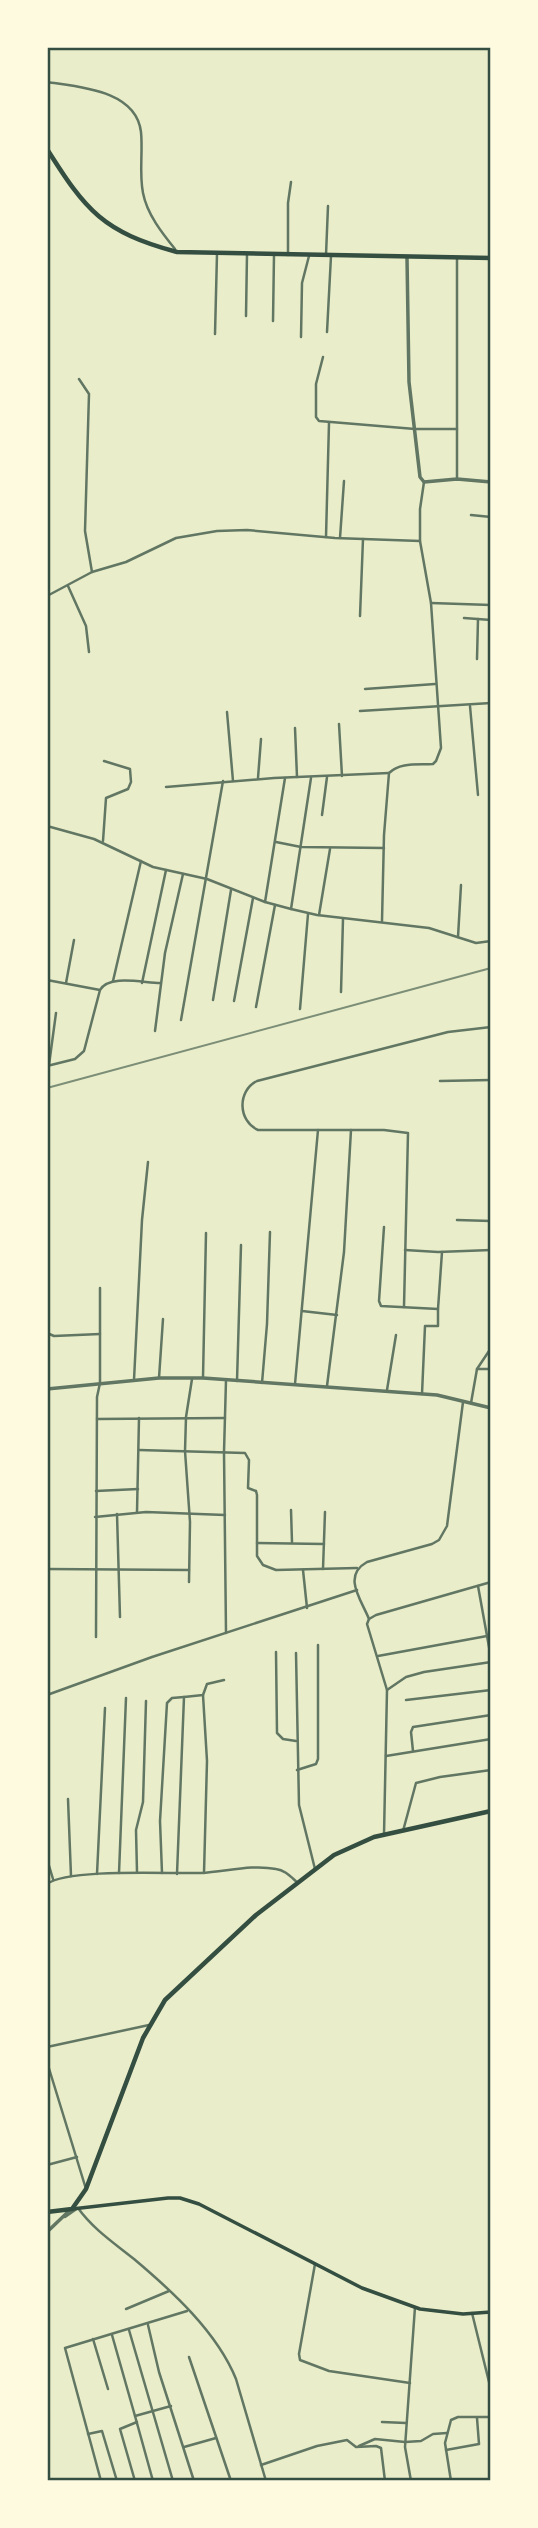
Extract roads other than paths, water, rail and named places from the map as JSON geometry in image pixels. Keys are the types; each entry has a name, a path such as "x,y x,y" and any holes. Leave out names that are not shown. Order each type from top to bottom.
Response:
{"main road":[{"path":"47,149 69,186 102,220 152,245 177,252 491,258"},
{"path":"75,2208 86,2189 120,2094 149,2025 165,2000 256,1915 334,1855 384,1835 491,1811"},
{"path":"47,2212 180,2198 200,2204 362,2288 415,2307 471,2313 491,2312"}],"street":[{"path":"47,82 112,95 134,114 140,129 141,182 146,205 177,252"},
{"path":"288,255 287,220 291,182"},
{"path":"327,332 328,206"},
{"path":"215,334 217,254"},
{"path":"246,316 247,254"},
{"path":"273,321 275,255"},
{"path":"301,337 303,279 309,256"},
{"path":"382,922 389,773 402,765 429,764 436,761 441,748 430,603 420,541 424,482 418,473 407,350 407,257"},
{"path":"457,257 457,478"},
{"path":"323,356 316,384 316,417 319,421 415,429 457,429"},
{"path":"79,379 89,394 85,531 92,572"},
{"path":"326,537 329,423"},
{"path":"424,482 457,478 491,482"},
{"path":"340,538 344,481"},
{"path":"471,515 491,517"},
{"path":"47,596 92,572 125,562 176,538 217,531 247,530 420,541"},
{"path":"360,616 363,539"},
{"path":"68,585 86,626 89,652"},
{"path":"430,603 491,605"},
{"path":"464,618 491,620"},
{"path":"477,659 478,619"},
{"path":"365,689 436,684"},
{"path":"360,711 491,703"},
{"path":"470,706 478,795"},
{"path":"227,712 233,781"},
{"path":"339,724 342,776"},
{"path":"295,728 297,778"},
{"path":"258,779 261,739"},
{"path":"103,843 105,801 108,796 128,789 131,777 130,769 104,761"},
{"path":"166,787 223,781 389,773"},
{"path":"322,815 327,777"},
{"path":"265,902 285,778"},
{"path":"291,909 310,778"},
{"path":"181,1020 223,781"},
{"path":"47,826 103,843 166,870 207,879 275,905 319,915 429,928 476,943 491,941"},
{"path":"275,842 301,847 384,848"},
{"path":"319,915 330,848"},
{"path":"113,981 141,861"},
{"path":"142,983 166,870"},
{"path":"155,1031 160,983 183,874"},
{"path":"458,937 461,885"},
{"path":"213,1000 231,890"},
{"path":"234,1001 253,898"},
{"path":"256,1007 275,905"},
{"path":"300,1009 308,913"},
{"path":"341,992 343,918"},
{"path":"66,983 74,940"},
{"path":"47,980 100,990"},
{"path":"56,1013 48,1065 75,1059 84,1051 100,990 104,984 113,981 160,983"},
{"path":"404,1307 409,1135 404,1131 384,1130 253,1128 242,1108 244,1095 247,1087 257,1081 448,1032 491,1027"},
{"path":"440,1081 491,1080"},
{"path":"295,1384 318,1130"},
{"path":"327,1387 344,1252 351,1130"},
{"path":"134,1380 141,1232 148,1161"},
{"path":"457,1220 491,1221"},
{"path":"384,1227 379,1301 382,1306 438,1309"},
{"path":"262,1383 270,1232"},
{"path":"204,1378 205,1233"},
{"path":"237,1381 241,1245"},
{"path":"405,1250 491,1250"},
{"path":"422,1394 425,1326 438,1326 442,1252"},
{"path":"96,1637 95,1517 100,1288"},
{"path":"302,1311 337,1315"},
{"path":"159,1378 163,1319"},
{"path":"47,1333 54,1336 100,1334"},
{"path":"387,1391 396,1335"},
{"path":"470,1404 477,1369 491,1348"},
{"path":"477,1369 491,1369"},
{"path":"47,1389 159,1378 204,1378 437,1395 491,1408"},
{"path":"189,1581 190,1512 185,1451 186,1418 192,1378"},
{"path":"226,1380 226,1633"},
{"path":"139,1450 245,1453 248,1457 248,1488 256,1491 257,1495 256,1543 257,1556 262,1565 276,1570 357,1568 367,1562 432,1544 444,1532 449,1518 463,1402"},
{"path":"137,1512 139,1418"},
{"path":"97,1419 225,1418"},
{"path":"96,1491 138,1489"},
{"path":"290,1510 292,1543"},
{"path":"95,1517 137,1512 225,1515"},
{"path":"323,1569 325,1512"},
{"path":"117,1514 120,1616"},
{"path":"256,1543 324,1544"},
{"path":"357,1568 354,1579 369,1619 368,1629 387,1690 384,1835"},
{"path":"47,1569 189,1570"},
{"path":"303,1570 307,1608"},
{"path":"369,1619 491,1582"},
{"path":"387,1690 406,1677 491,1660 478,1586"},
{"path":"47,1695 357,1590"},
{"path":"378,1656 488,1636"},
{"path":"296,1770 316,1764 318,1759 318,1645"},
{"path":"276,1652 278,1733 281,1739 296,1741"},
{"path":"296,1653 296,1770 299,1805 315,1869"},
{"path":"204,1873 207,1761 203,1695 206,1684 223,1679"},
{"path":"407,1700 491,1690"},
{"path":"162,1873 160,1821 167,1703 172,1698 203,1695"},
{"path":"177,1874 184,1697"},
{"path":"119,1874 126,1698"},
{"path":"137,1872 136,1830 143,1802 146,1701"},
{"path":"97,1874 105,1708"},
{"path":"413,1751 413,1727 491,1715"},
{"path":"386,1756 491,1739"},
{"path":"403,1831 415,1783 491,1770"},
{"path":"68,1799 71,1877"},
{"path":"47,1859 53,1879"},
{"path":"47,1884 53,1879 97,1874 177,1874 276,1868 298,1883"},
{"path":"47,2047 149,2025"},
{"path":"47,2062 86,2189"},
{"path":"47,2165 77,2157"},
{"path":"47,2232 75,2208 169,2291 207,2332 231,2368 266,2481"},
{"path":"315,2263 300,2360 329,2371 410,2383"},
{"path":"126,2309 169,2291"},
{"path":"411,2481 405,2442 415,2307"},
{"path":"101,2481 64,2351 68,2346 148,2325 188,2311"},
{"path":"471,2313 491,2389"},
{"path":"148,2325 159,2372 194,2481"},
{"path":"129,2330 173,2481"},
{"path":"112,2334 153,2481"},
{"path":"93,2339 108,2389"},
{"path":"188,2357 231,2481"},
{"path":"135,2416 171,2406"},
{"path":"451,2481 446,2450 451,2420 491,2417"},
{"path":"446,2450 479,2444 477,2418"},
{"path":"135,2481 120,2429 137,2422"},
{"path":"382,2422 406,2423"},
{"path":"88,2434 102,2431 117,2481"},
{"path":"356,2447 375,2439 421,2441 433,2434 447,2433"},
{"path":"184,2447 216,2438"},
{"path":"261,2465 342,2440 356,2447 382,2448 385,2481"}],"railway":[{"path":"47,1088 491,968"}]}
